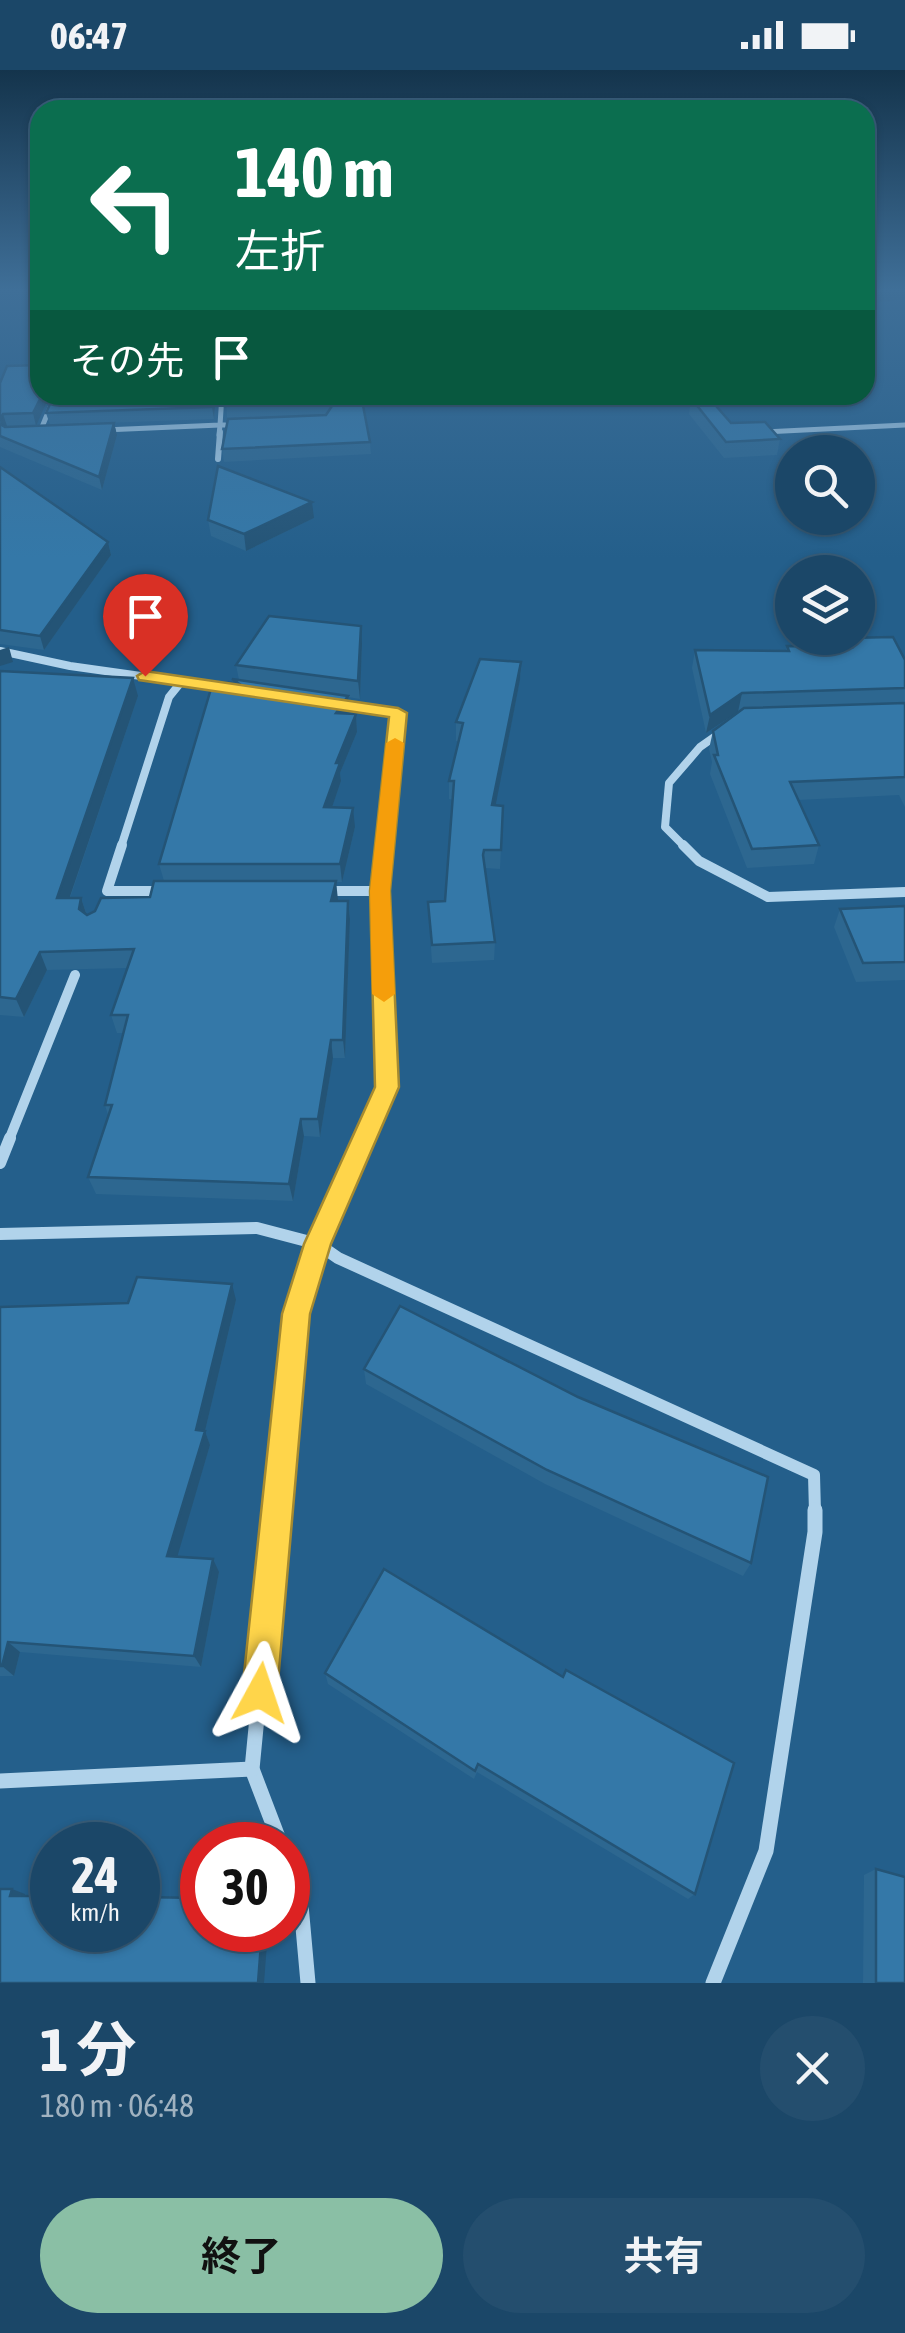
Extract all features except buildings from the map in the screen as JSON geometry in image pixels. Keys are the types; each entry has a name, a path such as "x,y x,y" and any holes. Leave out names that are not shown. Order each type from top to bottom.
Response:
{"street":[{"path":"40,432 51,405"},
{"path":"218,459 221,405"},
{"path":"100,430 238,424"},
{"path":"758,432 905,425"},
{"path":"24,433 60,431"},
{"path":"0,651 241,690"},
{"path":"100,908 169,697 182,682"},
{"path":"272,1822 252,1768 296,1314 318,1244 387,1087 380,891 398,713 320,702"},
{"path":"725,729 700,747 669,783 665,826 699,860 768,897 905,892"},
{"path":"108,891 185,891"},
{"path":"322,891 380,891"},
{"path":"0,1162 75,975"},
{"path":"0,1234 257,1228 318,1244 338,1258 814,1474 815,1532 766,1851 713,1983"},
{"path":"0,1781 252,1768"},
{"path":"305,1952 308,1983"}],"slow traffic":[{"path":"384,994 380,891 395,743"}],"route":[{"path":"145,676 398,713 380,891 387,1087 318,1244 296,1314 260,1693"}]}
